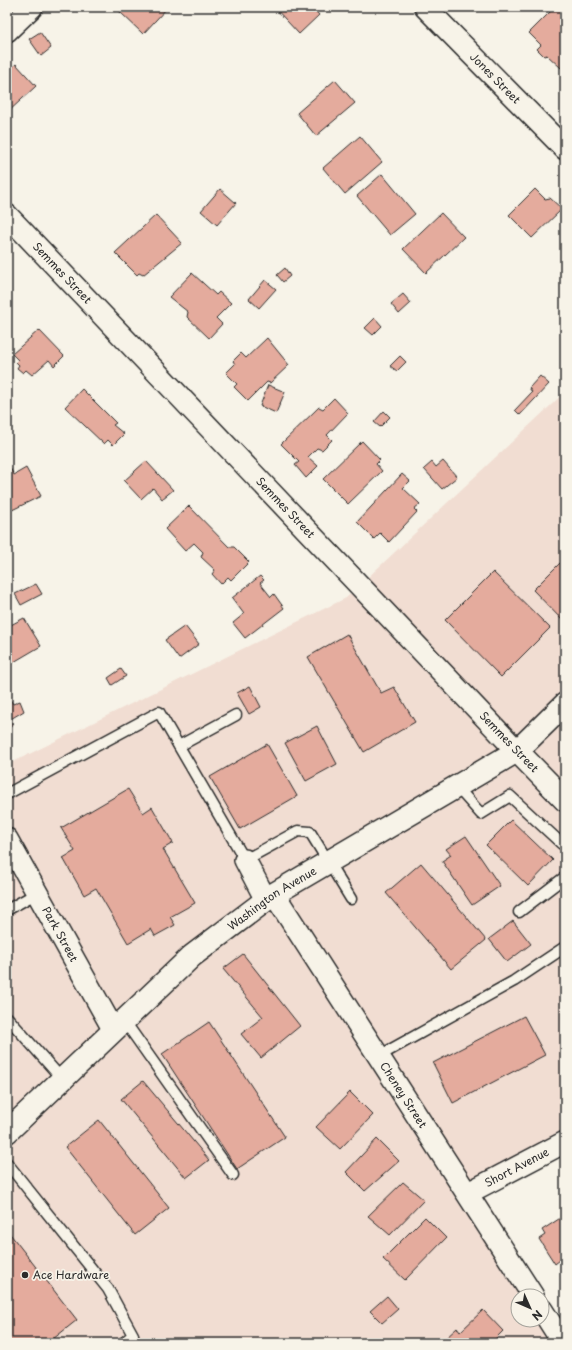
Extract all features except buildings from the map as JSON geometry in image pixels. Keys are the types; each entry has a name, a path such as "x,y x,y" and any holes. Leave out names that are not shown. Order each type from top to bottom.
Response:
{"street":[{"path":"7,31 32,7"},
{"name":"Jones Street","path":"425,7 565,149"},
{"name":"Semmes Street","path":"7,215 565,800"},
{"name":"Washington Avenue","path":"7,1132 118,1024 192,956 270,897 517,751 565,704"},
{"name":"Park Street","path":"7,838 37,892 118,1024"},
{"name":"Cheney Street","path":"245,860 379,1056 528,1288"},
{"name":"Short Avenue","path":"468,1193 565,1142"},
{"path":"550,1323 563,1343"}],"lane":[{"path":"7,794 159,712 245,860 298,831 310,832 351,899"},
{"path":"179,746 236,715"},
{"path":"457,787 481,814 510,796 564,845"},
{"path":"519,912 565,877"},
{"path":"7,910 37,892"},
{"path":"379,1056 514,981 565,947"},
{"path":"7,1017 62,1079"},
{"path":"118,1024 233,1175"},
{"path":"7,1163 108,1290 133,1335 123,1343"}],"shaded area":[{"path":"565,392 565,1132 474,1181 541,1288 510,1288 510,1328 550,1328 550,1303 565,1327 565,1343 7,1343 7,765 346,598"}],"place":[{"name":"Ace Hardware","path":"25,1275"}]}
